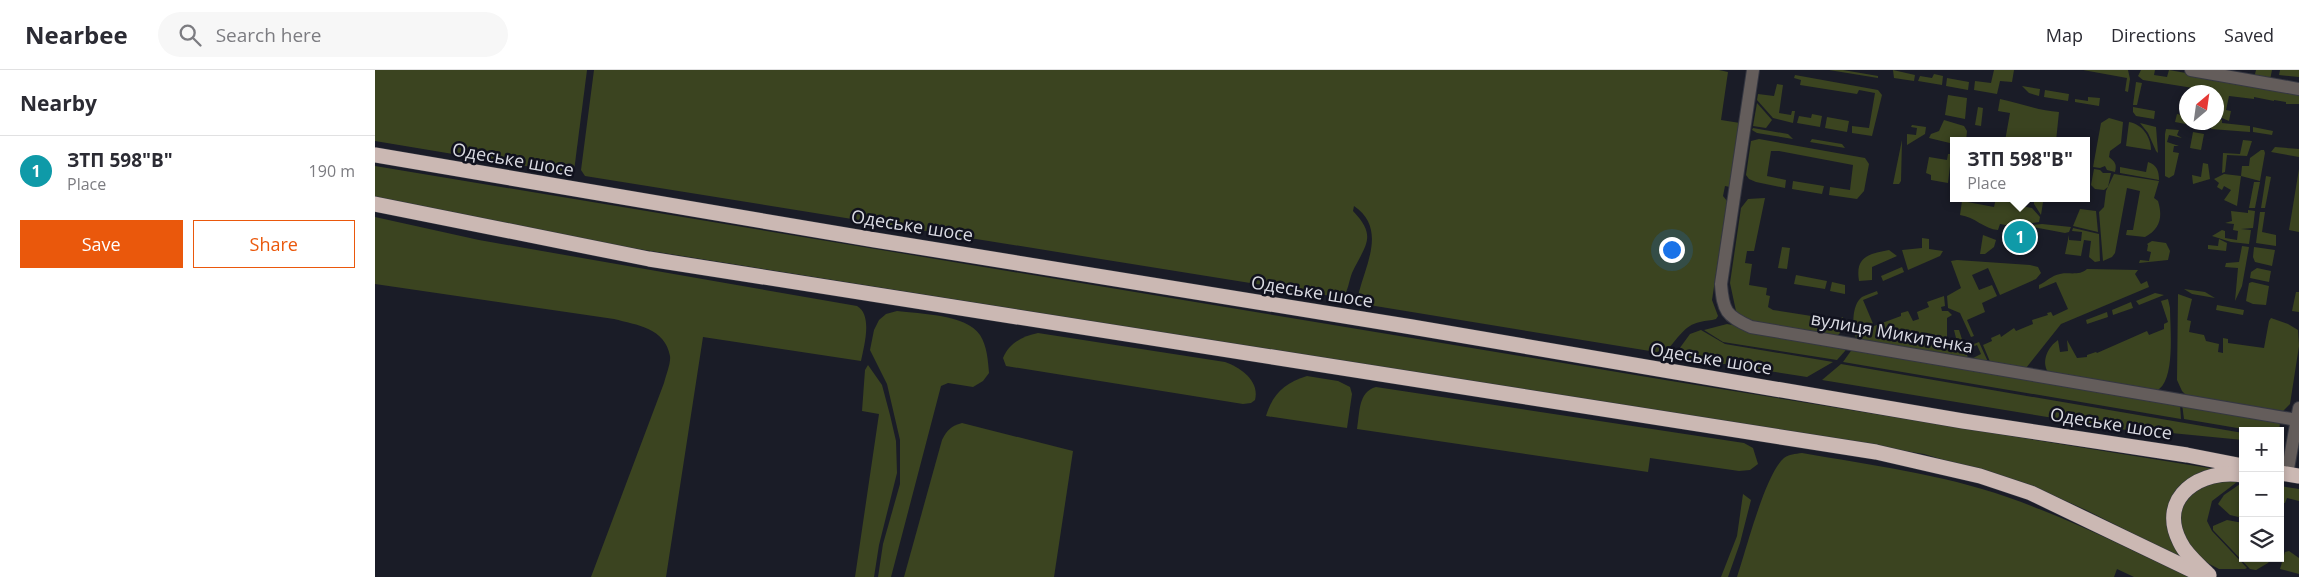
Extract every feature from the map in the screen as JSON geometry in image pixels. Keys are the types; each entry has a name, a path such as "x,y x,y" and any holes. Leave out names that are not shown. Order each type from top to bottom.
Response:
{"highway":[{"name":"Одеське шосе","path":"375,155 875,240 1412,327 1963,421 2178,453 2239,465"},
{"path":"375,204 649,259 1885,454 1981,476 2031,493 2206,577"},
{"path":"2211,577 2181,543 2175,527 2177,503 2184,492 2200,479 2230,473 2239,474"}],"street":[{"name":"вулиця Микитенка","path":"1753,70 1721,284 1722,300 1727,313 1735,320 1751,327 2298,414"},
{"path":"2198,71 2299,89"},
{"path":"2287,475 2298,414"}],"green space":[{"path":"375,70 587,70 574,171 568,173 375,141"},
{"path":"594,70 1719,70 1728,72 1721,120 1740,123 1730,187 1725,186 1723,196 1727,201 1712,300 1718,316 1716,319 1702,321 1690,326 1681,333 1667,350 1656,352 1363,304 1358,298 1369,257 1372,235 1364,215 1354,206 1353,211 1365,228 1367,241 1343,298 585,176 581,170"},
{"path":"1829,70 1843,70 1878,76 1878,78"},
{"path":"1893,70 1915,75 1914,81 1894,78"},
{"path":"1994,70 2014,70 2012,82 2000,81 1997,94 1974,90 1975,81 1991,83"},
{"path":"2083,70 2128,70 2130,79 2128,92 2125,91 2127,78"},
{"path":"2141,70 2155,70 2154,75 2167,77 2169,70 2299,93 2299,104 2286,104 2286,102 2254,97 2254,99 2229,96 2226,110 2231,111 2229,121 2224,119 2224,85 2179,86 2143,80 2138,76"},
{"path":"2256,70 2272,70 2270,80 2254,78"},
{"path":"2280,70 2299,70 2299,77 2279,75"},
{"path":"1934,74 1943,76 1942,85 1918,81 1920,76 1932,78"},
{"path":"1795,75 1878,90 1882,95 1872,136 1852,133 1852,126 1869,128 1875,93 1859,90 1857,94 1800,85 1801,80 1794,78"},
{"path":"1947,78 1969,82 1968,90 1946,86"},
{"path":"2136,82 2142,83 2137,105 2133,105"},
{"path":"1777,84 1783,85 1779,113 1791,115 1792,111 1795,111 1793,123 1773,118 1757,100 1758,94 1774,96"},
{"path":"2022,86 2040,89 2039,96 2029,93"},
{"path":"2045,90 2069,94 2068,101 2044,97"},
{"path":"1948,95 1967,98 1965,119 1945,115"},
{"path":"2088,97 2100,98 2099,106 2075,102 2075,99 2088,101"},
{"path":"2000,99 2037,109 2059,112 2056,137 2006,137 2010,113 1998,111"},
{"path":"1757,103 1772,120 1766,128 1753,126"},
{"path":"1978,107 1983,108 1981,126 1975,125"},
{"path":"2133,107 2155,111 2154,119 2136,116 2133,112"},
{"path":"1812,114 1822,116 1820,127 1797,123 1799,116 1811,118"},
{"path":"2177,114 2179,114 2179,123 2175,122"},
{"path":"1827,117 1849,121 1847,132 1825,128"},
{"path":"2109,118 2123,122 2121,143 2110,151 2109,157 2115,163 2115,172 2107,170 2105,166 2100,168 2093,167 2101,123"},
{"path":"1944,120 1964,126 1967,131 1966,137 1950,137 1950,143 1929,138 1931,134 1939,131"},
{"path":"2129,122 2142,128 2149,140 2151,150 2126,146"},
{"path":"2140,123 2156,127 2158,153 2148,133"},
{"path":"2224,123 2250,126 2250,132 2224,130"},
{"path":"1912,125 1926,127 1925,134 1907,145 1907,134 1916,135 1917,128 1911,127"},
{"path":"2253,127 2273,131 2272,135 2253,132"},
{"path":"1753,128 1788,134 1793,139 1757,133 1752,130"},
{"path":"2166,129 2179,130 2177,135 2182,138 2169,135 2167,142 2179,146 2174,146 2173,152 2179,153 2174,175 2169,178 2165,176"},
{"path":"2193,132 2204,134 2201,150 2190,148"},
{"path":"1759,139 1865,158 1869,164 1864,191 1857,199 1829,195 1830,187 1850,190 1853,165 1779,151 1771,151 1767,176 1786,180 1785,188 1749,179 1746,175 1751,141"},
{"path":"1812,139 1842,144 1845,148 1810,142"},
{"path":"1902,140 1901,181 1899,184 1893,184"},
{"path":"2243,140 2252,141 2247,156 2227,155 2225,172 2222,173 2223,153 2240,154"},
{"path":"2275,147 2299,149 2299,157 2271,152"},
{"path":"2264,150 2260,181 2241,176 2242,166 2249,166 2250,158"},
{"path":"1948,154 1950,154 1948,183 1931,180 1931,175 1926,173 1929,157 1947,160"},
{"path":"2148,162 2157,169 2159,180 2120,173 2120,167 2146,172"},
{"path":"2203,163 2208,164 2210,179 2193,184 2192,175 2201,177"},
{"path":"375,166 1665,380 2215,469 2174,501 2192,563 2086,510 2037,488 1924,454 607,244 375,197"},
{"path":"2094,169 2100,170 2103,173 2111,173 2108,187 2104,190 2095,189 2091,185"},
{"path":"2299,169 2299,232 2289,230"},
{"path":"2114,174 2159,181 2154,198 2158,201 2160,217 2154,230 2145,237 2126,235 2127,230 2133,230 2140,191 2127,188 2115,253 2112,257 2103,261 2099,212 2104,207 2106,191"},
{"path":"2224,174 2241,176 2237,206 2224,200 2231,190 2224,186 2222,190 2217,187 2219,183 2214,179"},
{"path":"2266,176 2271,177 2265,208 2261,208"},
{"path":"1793,181 1824,186 1822,194 1792,189"},
{"path":"2254,182 2260,182 2255,208 2249,208"},
{"path":"1765,198 1754,251 1747,251 1745,263 1752,264 1749,285 1767,288 1766,295 1770,296 1768,307 1773,310 1837,320 1843,317 1840,333 1837,336 1748,322 1736,311 1730,283 1741,208 1748,199"},
{"path":"1962,202 1994,207 1995,202 2022,202 2021,206 2032,208 2040,217 2039,222 2011,226 2000,224 1998,230 1988,228 1960,215"},
{"path":"2034,202 2043,202 2041,215"},
{"path":"2080,209 2096,211 2098,232 2073,226"},
{"path":"2248,210 2255,211 2253,228 2241,229 2251,230 2249,244 2231,242 2212,236 2222,230 2225,231 2225,238 2237,240 2238,231 2233,230 2234,224 2225,223 2232,221 2231,211 2248,213"},
{"path":"2260,212 2265,212 2262,232 2276,235 2276,246 2256,243"},
{"path":"375,217 479,240 857,306 862,310 866,323 861,361 703,337 666,577 591,577 664,383 670,359 667,347 662,339 649,329 614,319 375,284"},
{"path":"2042,224 2071,227 2069,232 2065,233 2033,227 2032,229 2024,226"},
{"path":"2073,228 2099,234 2100,261 2095,262 2089,257 2091,241 2084,240 2081,256 2065,254 2069,235 2069,240 2081,241 2082,232 2072,231"},
{"path":"1983,235 1996,240 1994,247 1985,254 1980,254"},
{"path":"1922,238 1929,239 1929,249 1943,251 1940,256 1908,270 1902,250 1922,248"},
{"path":"2219,239 2227,243 2226,251 2208,249 2208,245 2218,246"},
{"path":"2152,241 2166,243 2170,251 2168,260 2139,263 2140,260 2149,261 2151,252 2147,251 2147,244"},
{"path":"2242,246 2249,247 2242,286 2235,301 2238,268 2225,267 2226,263 2239,262"},
{"path":"1782,247 1790,248 1787,269 1778,268"},
{"path":"2254,247 2275,250 2272,266 2255,262 2253,257"},
{"path":"1889,250 1897,256 1872,267 1872,280 1859,281 1858,273 1861,261 1875,253"},
{"path":"1951,261 2030,265 2038,267 2041,273 2036,279 2000,295 1988,268 1972,275 1979,290 1992,285 1997,296 1982,303 1985,312 1967,320 1974,336 1971,337 1960,313 1948,308 1947,296 1961,288"},
{"path":"1902,267 1904,272 1883,281 1881,276"},
{"path":"2257,268 2271,271 2269,282 2250,278 2251,272"},
{"path":"2087,269 2138,270 2135,274 2141,284 2147,281 2149,287 2061,324 2026,368 1991,364 1983,345 1992,341 1991,338 2000,334 2001,337 2014,328 2016,331 2033,324 2032,320 2048,315 2047,313 2051,312 2053,316 2068,309 2056,282 2039,289 2039,285 2063,273 2078,273"},
{"path":"1796,275 1827,281 1825,289 1794,284"},
{"path":"1832,282 1845,285 1845,294 1830,291"},
{"path":"2249,283 2269,286 2266,305 2253,304 2246,301"},
{"path":"2184,289 2205,292 2215,298 2192,294"},
{"path":"1877,291 1878,294 1863,300 1874,326 1901,316 1901,313 1908,311 1913,321 1919,319 1917,312 1929,307 1927,302 1944,296 1945,306 1941,307 1942,311 1948,311 1952,315 1947,318 1947,338 1950,350 1962,349 1961,342 1957,342 1954,330 1959,330 1967,360 1857,340 1853,318 1858,301 1862,297"},
{"path":"2296,292 2299,292 2299,312 2292,311"},
{"path":"2155,293 2164,295 2139,305 2136,301"},
{"path":"2178,294 2192,299 2187,320 2191,321 2189,332 2204,335 2206,341 2219,344 2218,352 2223,353 2223,338 2228,339 2228,343 2264,348 2271,318 2298,330 2299,346 2290,404 2283,411 2187,396 2182,391 2177,380"},
{"path":"2168,299 2171,328 2169,366 2167,377 2162,386 2156,391 2048,372 2045,359 2051,346 2058,340 2060,352 2068,351 2067,340 2077,358 2087,357 2087,355 2097,353 2147,331 2149,335 2164,329 2164,324 2168,322 2161,301"},
{"path":"2131,302 2133,308 2113,315 2112,310"},
{"path":"2217,305 2244,310 2243,315 2216,310"},
{"path":"897,311 942,316 954,319 973,328 980,335 984,344 988,358 989,373 983,381 973,387 948,383 941,386 891,577 878,577 883,544 900,484 900,440 887,384 870,350 874,330 879,320 886,314"},
{"path":"2107,312 2108,317 2087,324 2086,320"},
{"path":"1727,324 1847,347 1837,360 1723,342 1704,330"},
{"path":"1701,330 1725,344 1833,362 1807,377 1674,356 1690,334"},
{"path":"1038,333 1225,362 1237,367 1252,381 1256,393 1255,400 1251,403 1243,404 1006,366 1003,358 1009,348 1022,338"},
{"path":"1979,342 1989,364 1973,358 1981,354 1977,345 1970,348 1969,346"},
{"path":"1853,348 2180,404 2181,419 1843,362"},
{"path":"1841,364 2239,432 2239,440 2161,432 2145,433 1822,380"},
{"path":"868,365 882,385 896,441 897,473 879,545 874,577 855,577 879,414 862,411 865,370"},
{"path":"1307,376 1338,381 1350,387 1352,394 1347,428 1266,416 1272,401 1281,390 1292,382"},
{"path":"1376,387 1744,443 1753,448 1758,464 1750,470 1739,471 1650,458 1648,472 1357,429 1363,398 1366,393"},
{"path":"2182,404 2280,423 2280,427 2239,428 2184,419"},
{"path":"962,423 1073,451 1054,577 904,577 942,440 950,429"},
{"path":"1802,453 1906,471 1957,482 2007,497 2054,515 2189,577 2134,577 2117,569 2114,577 1737,577 1770,480 1784,458"},
{"path":"2209,479 2237,482 2212,501 2207,521 2212,531 2239,560 2239,562 2247,568 2219,569 2196,557 2179,528 2182,504"},
{"path":"2239,485 2239,517 2230,515 2218,504 2224,495"},
{"path":"2284,487 2299,489 2299,501 2287,498 2285,503"},
{"path":"1743,494 1751,500 1740,543 1728,577 1721,577 1737,536"},
{"path":"2227,520 2239,522 2239,557 2213,530 2213,526"},
{"path":"2289,551 2299,558 2299,574 2280,569 2282,562 2284,562 2285,552"},
{"path":"2243,562 2269,562 2256,570 2250,569"}],"place":[{"name":"ЗТП 598\"В\"","path":"2020,237"}]}
